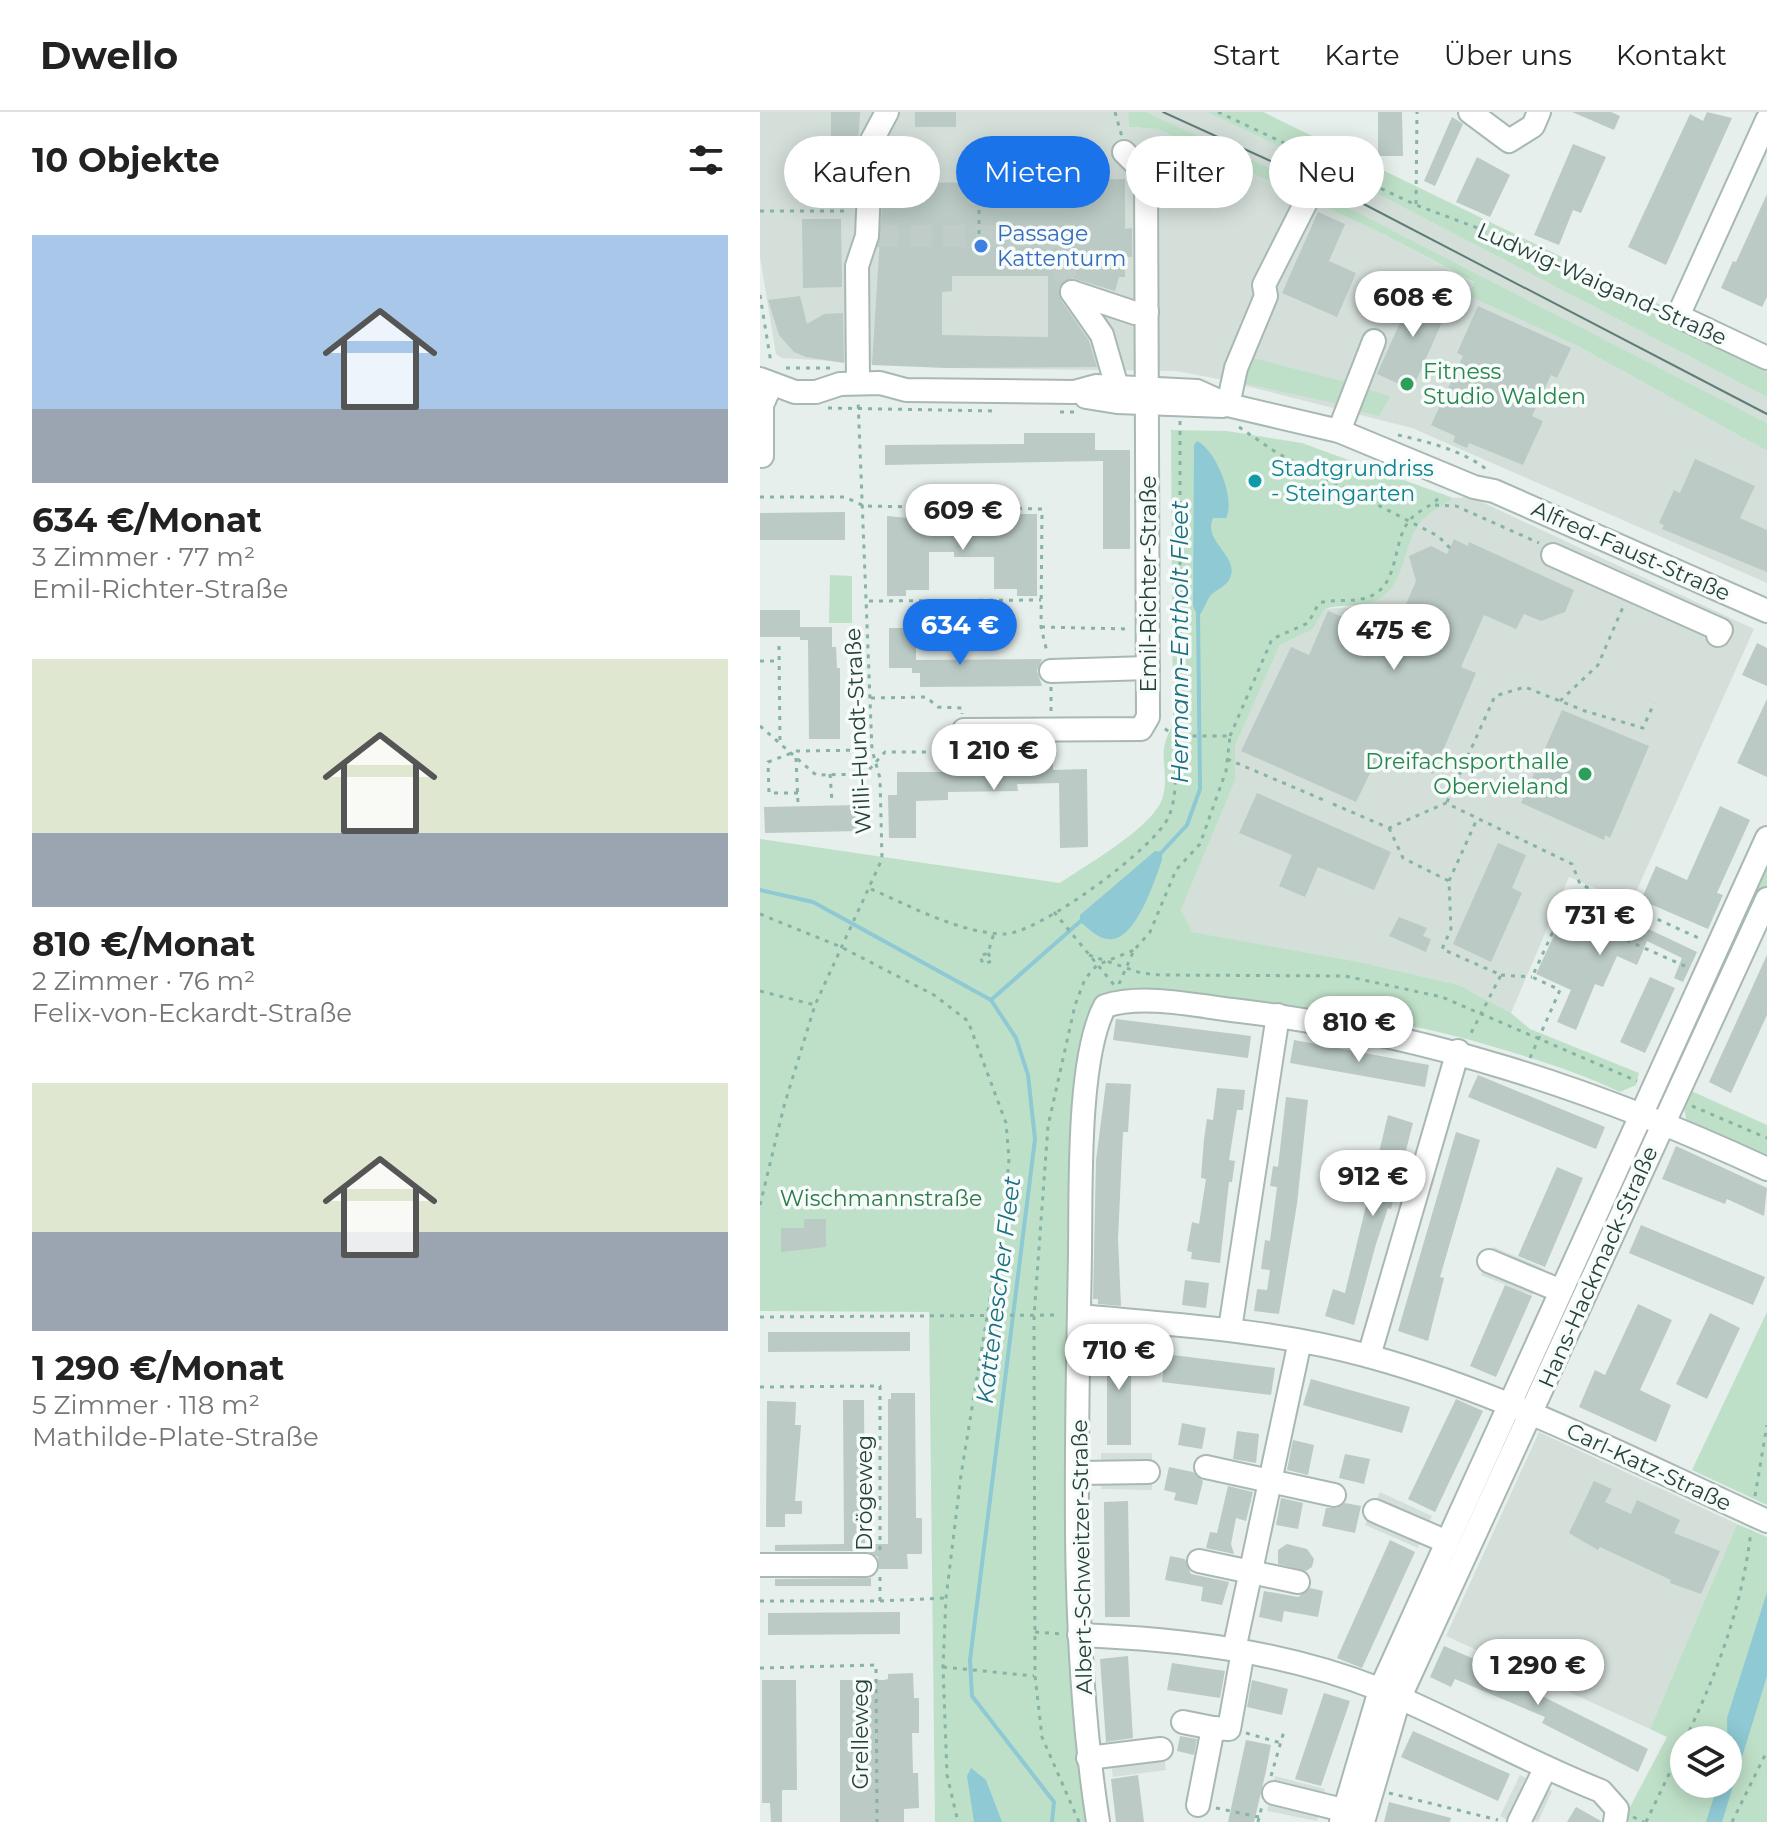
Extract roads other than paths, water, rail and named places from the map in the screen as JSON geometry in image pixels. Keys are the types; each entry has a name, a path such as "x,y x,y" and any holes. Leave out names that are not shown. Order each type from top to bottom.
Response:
{"street":[{"path":"858,396 857,266 872,236 871,142 887,112"},
{"path":"1470,112 1509,141 1533,126 1539,112"},
{"name":"Ludwig-Waigand-Straße","path":"1767,120 1678,316 1767,358"},
{"name":"Emil-Richter-Straße","path":"964,730 1141,729 1148,717 1146,174 1124,152"},
{"path":"1228,405 1236,368 1266,296 1264,285 1303,208"},
{"path":"1117,387 1102,335 1072,292 1135,313 1147,312"},
{"path":"1339,431 1374,341"},
{"path":"762,456 765,382"},
{"name":"Alfred-Faust-Straße","path":"765,382 816,400 858,396 882,398 906,390 1074,392 1117,402 1197,391 1228,405 1339,431 1390,449 1416,451 1476,476 1494,491 1767,611"},
{"name":"Alfred-Faust-Straße","path":"1074,392 1096,386 1117,387 1182,406 1228,405"},
{"path":"1553,555 1619,584 1656,605 1721,630 1718,635"},
{"path":"1686,618 1700,583"},
{"path":"1051,671 1148,668"},
{"name":"Hans-Hackmack-Straße","path":"1342,1816 1447,1542 1767,838"},
{"name":"Hans-Hackmack-Straße","path":"1363,1822 1390,1695 1532,1412 1767,899"},
{"name":"Albert-Schweitzer-Straße","path":"1098,1822 1088,1758 1079,1635 1079,1316 1082,1149 1089,1073 1105,1006 1118,1002 1176,1004 1278,1015"},
{"path":"1230,1329 1278,1015 1370,1030 1458,1051 1524,1071 1642,1114"},
{"path":"1369,1356 1458,1051"},
{"name":"Hans-Hackmack-Straße","path":"1642,1114 1664,1122"},
{"path":"1664,1122 1767,1169"},
{"path":"1489,1261 1561,1291"},
{"path":"1079,1316 1230,1329 1300,1341 1369,1356 1510,1403"},
{"path":"1198,1805 1221,1729 1238,1650 1249,1572 1300,1341"},
{"name":"Hans-Hackmack-Straße","path":"1510,1403 1532,1412"},
{"name":"Carl-Katz-Straße","path":"1532,1412 1760,1518"},
{"path":"1206,1467 1334,1495"},
{"path":"1079,1473 1148,1472"},
{"path":"1375,1511 1447,1542"},
{"path":"1199,1561 1298,1582"},
{"path":"760,1565 875,1563"},
{"path":"1079,1635 1158,1638 1309,1665 1390,1695 1545,1769 1601,1791 1617,1809 1615,1822"},
{"path":"1183,1722 1221,1729"},
{"path":"1088,1758 1161,1749"},
{"path":"1508,1821 1545,1769"},
{"path":"1272,1786 1342,1816"}],"water":[{"path":"1197,441 1211,454 1226,488 1226,518 1213,518 1211,527 1232,571 1229,580 1210,596 1198,617 1193,606 1194,445"},
{"path":"1155,851 1162,852 1162,860 1155,880 1137,918 1122,936 1103,938 1080,922 1080,915"},
{"path":"1767,1592 1767,1676 1742,1757 1742,1726 1727,1726"},
{"path":"971,1768 986,1780 1002,1822 974,1822 967,1776"},
{"path":"1714,1798 1729,1798 1722,1822 1706,1822"}],"waterway":[{"name":"Hermann-Entholt Fleet","path":"1160,854 1187,825 1200,789 1198,612"},
{"name":"Kattenescher Fleet","path":"760,890 813,902 991,1000 1016,1038 1028,1075 1035,1139 970,1660 972,1696 1054,1802 1052,1822"},
{"name":"Hermann-Entholt Fleet","path":"991,1000 1083,919"}],"tunnel":[{"path":"877,236 1051,236 1072,292"}],"tram line":[{"path":"1163,112 1356,200 1767,414"}],"place":[{"name":"Passage Kattenturm","path":"981,246"},
{"name":"Fitness Studio Walden","path":"1407,384"},
{"name":"Stadtgrundriss - Steingarten","path":"1255,481"},
{"name":"Dreifachsporthalle Obervieland","path":"1585,774"}],"park label":[{"name":"Wischmannstraße","path":"881,1198"}]}
